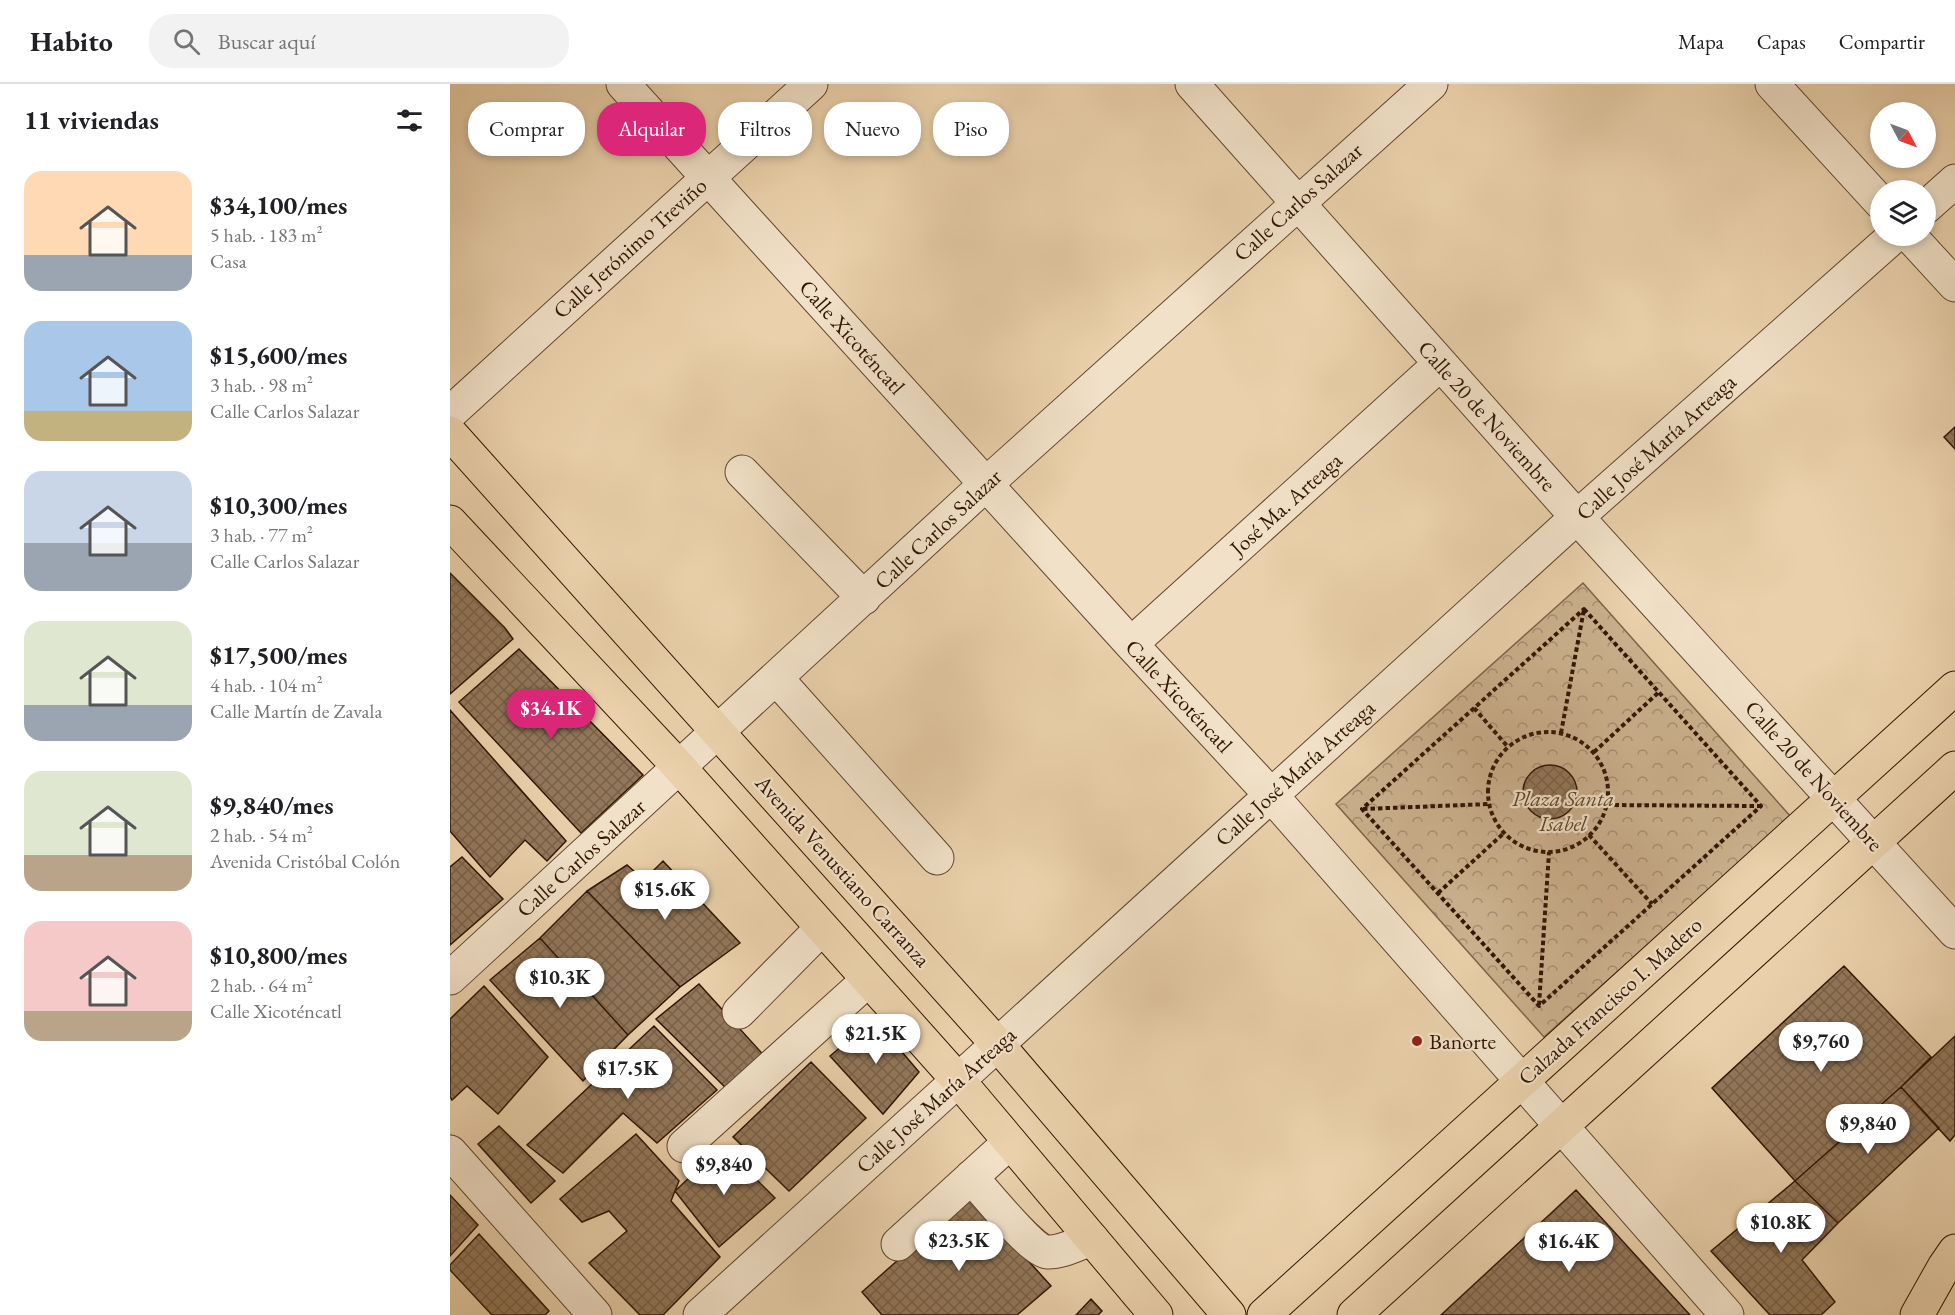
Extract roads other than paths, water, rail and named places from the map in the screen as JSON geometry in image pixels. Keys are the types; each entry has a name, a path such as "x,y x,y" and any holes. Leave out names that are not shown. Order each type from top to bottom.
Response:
{"main road":[{"name":"Avenida Venustiano Carranza","path":"450,433 998,1045 1229,1315"},
{"path":"450,522 680,768 958,1080 1156,1315"},
{"name":"Calzada Francisco I. Madero","path":"1264,1315 1955,688"},
{"path":"1354,1315 1955,768"},
{"path":"1917,1315 1955,1251"}],"street":[{"name":"Calle Xicoténcatl","path":"623,84 1271,795 1727,1315"},
{"name":"Calle Jerónimo Treviño","path":"450,413 811,84"},
{"name":"Calle 20 de Noviembre","path":"1192,84 1577,517 1955,932"},
{"path":"1772,84 1870,191"},
{"name":"Calle Carlos Salazar","path":"450,978 986,484 1423,87"},
{"path":"1936,198 1955,181"},
{"name":"Calle José María Arteaga","path":"700,1315 1577,517 1883,246"},
{"path":"1919,246 1955,285"},
{"name":"José Ma. Arteaga","path":"1131,644 1440,364"},
{"path":"742,472 864,598"},
{"path":"777,679 938,858"},
{"path":"739,1012 822,928"},
{"path":"684,1146 868,980"},
{"path":"898,1244 1010,1142"},
{"path":"450,1152 595,1315"},
{"path":"971,1177 1029,1242 1041,1251 1051,1252 1092,1239"}],"place":[{"name":"Banorte","path":"1417,1041"}],"park label":[{"name":"Plaza Santa Isabel","path":"1563,810"}]}
